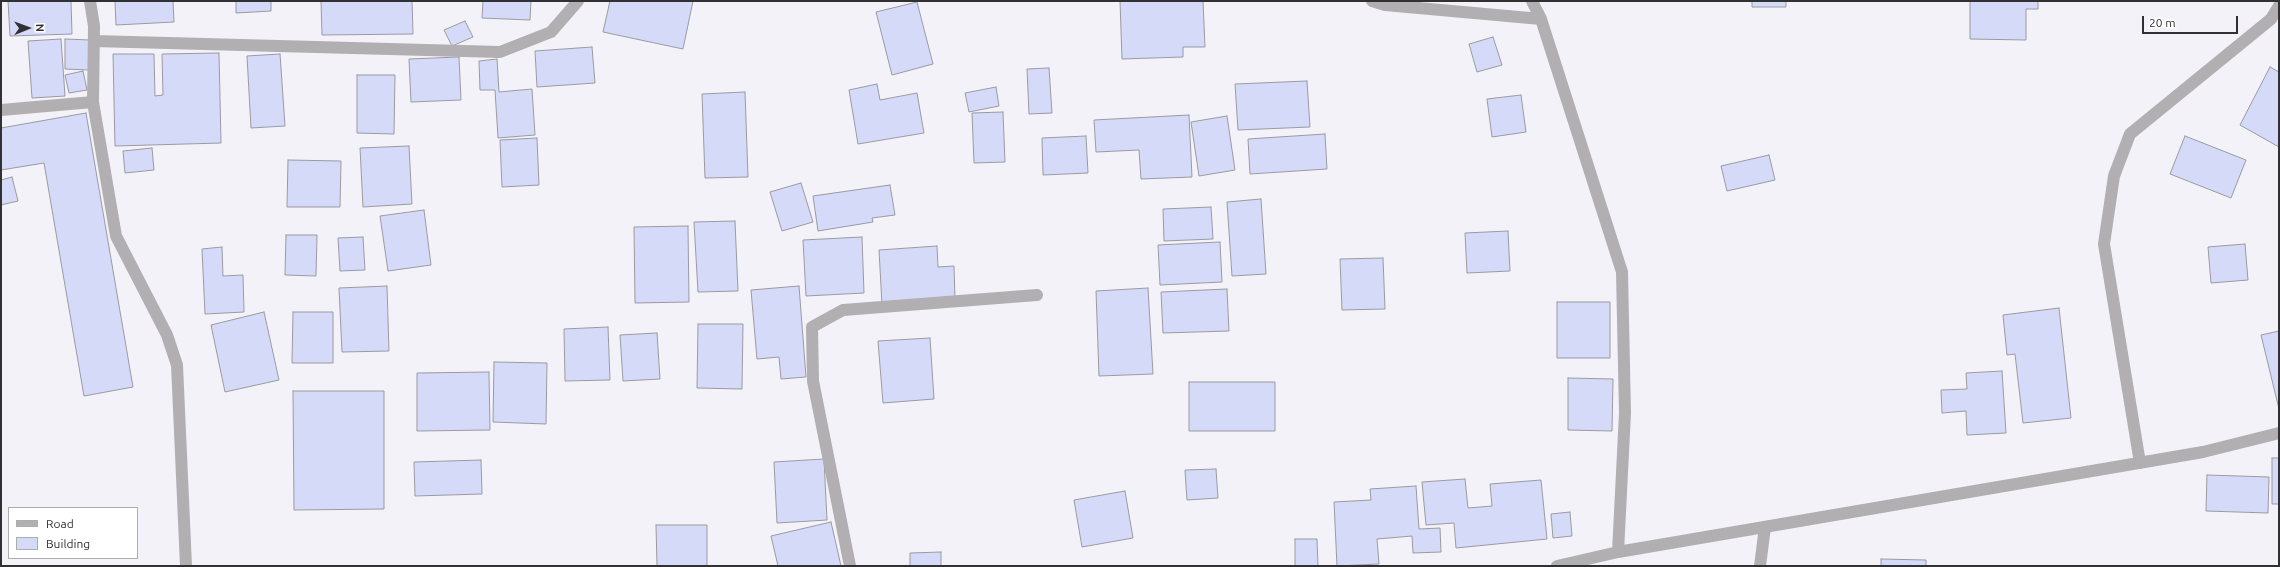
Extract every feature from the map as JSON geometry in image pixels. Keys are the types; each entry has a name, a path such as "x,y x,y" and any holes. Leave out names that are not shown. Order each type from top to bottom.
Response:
{"street":[{"path":"90,1 94,41 93,102 116,236 167,335 177,365 186,566"},
{"path":"94,41 500,52 551,32 578,1"},
{"path":"1372,1 1385,5 1541,19"},
{"path":"1532,1 1541,19 1622,272 1626,413 1618,552"},
{"path":"2140,463 2104,244 2114,176 2130,134 2271,19 2279,6"},
{"path":"1,110 93,102"},
{"path":"850,566 813,381 812,328 843,310 1037,295"},
{"path":"1557,566 1618,552 2203,452 2279,433"},
{"path":"1760,566 1765,527"}],"building":[{"path":"8,1 71,1 72,34 10,36"},
{"path":"115,1 173,1 174,22 116,25"},
{"path":"236,1 271,1 271,11 236,13"},
{"path":"321,1 412,1 413,34 322,35"},
{"path":"483,1 531,1 530,20 482,18"},
{"path":"610,1 693,1 683,49 603,32"},
{"path":"1120,1 1203,1 1205,47 1183,47 1183,57 1122,59"},
{"path":"1752,1 1786,1 1786,7 1752,7"},
{"path":"1970,1 2038,1 2038,9 2026,9 2026,40 1970,39"},
{"path":"917,2 933,64 892,75 876,12"},
{"path":"465,21 473,37 452,46 444,30"},
{"path":"1493,37 1502,65 1477,72 1469,44"},
{"path":"61,39 65,96 32,98 28,41"},
{"path":"65,39 90,40 89,70 65,69"},
{"path":"592,47 595,83 537,87 535,51"},
{"path":"219,53 221,143 115,146 113,54 154,54 155,96 163,95 162,54"},
{"path":"280,54 285,126 251,128 247,56"},
{"path":"459,57 461,100 411,102 409,59"},
{"path":"497,59 499,92 532,89 535,135 498,138 495,90 480,90 479,61"},
{"path":"2270,67 2279,72 2279,147 2240,125"},
{"path":"1049,68 1052,113 1029,114 1027,69"},
{"path":"83,71 87,90 69,93 65,75"},
{"path":"357,75 395,75 394,134 357,133"},
{"path":"1307,81 1310,127 1238,130 1235,84"},
{"path":"877,84 880,100 917,93 924,133 858,144 849,90"},
{"path":"996,87 999,106 969,112 965,93"},
{"path":"745,92 748,177 705,178 702,94"},
{"path":"1521,95 1526,132 1492,137 1487,99"},
{"path":"1003,112 1005,162 974,163 972,113"},
{"path":"86,113 133,387 84,396 44,163 1,170 1,128"},
{"path":"1189,115 1192,177 1141,179 1139,150 1096,152 1094,120"},
{"path":"1227,116 1235,170 1199,176 1191,122"},
{"path":"1325,134 1327,169 1250,174 1248,139"},
{"path":"1086,136 1088,173 1043,175 1042,138"},
{"path":"2185,136 2246,160 2231,198 2170,174"},
{"path":"537,138 539,185 502,187 500,140"},
{"path":"409,146 412,204 363,207 360,148"},
{"path":"152,148 154,170 125,173 123,151"},
{"path":"1769,155 1775,180 1727,191 1721,166"},
{"path":"288,160 341,161 340,207 287,207"},
{"path":"12,177 18,201 1,205 1,180"},
{"path":"801,183 813,222 782,231 770,192"},
{"path":"890,185 895,215 872,218 873,222 818,231 813,196"},
{"path":"1261,199 1266,274 1232,276 1227,202"},
{"path":"1211,207 1213,239 1164,241 1163,209"},
{"path":"424,210 431,265 388,271 380,216"},
{"path":"735,221 738,291 698,292 694,222"},
{"path":"688,226 689,302 635,303 634,227"},
{"path":"1508,231 1510,271 1467,273 1465,233"},
{"path":"286,235 317,235 316,276 285,275"},
{"path":"363,237 365,270 340,271 338,238"},
{"path":"862,237 864,293 806,296 803,240"},
{"path":"1220,242 1222,282 1160,285 1158,245"},
{"path":"2245,244 2248,280 2211,283 2208,247"},
{"path":"937,246 938,267 954,266 955,300 882,305 879,250"},
{"path":"222,247 223,276 243,275 244,312 205,314 202,249"},
{"path":"1383,258 1385,309 1342,310 1340,259"},
{"path":"387,286 389,351 342,352 339,288"},
{"path":"799,286 806,377 781,379 779,357 757,359 751,290"},
{"path":"1148,288 1153,374 1099,376 1096,291"},
{"path":"1227,289 1229,331 1163,333 1161,292"},
{"path":"1557,302 1610,302 1610,358 1557,358"},
{"path":"2059,308 2071,418 2023,423 2015,354 2007,355 2003,315"},
{"path":"264,312 279,380 225,392 211,325"},
{"path":"293,312 333,312 333,363 292,363"},
{"path":"698,324 743,324 742,389 697,388"},
{"path":"608,327 610,380 565,381 564,329"},
{"path":"2279,331 2279,409 2261,335"},
{"path":"657,333 660,379 623,381 620,335"},
{"path":"930,338 934,399 883,403 878,341"},
{"path":"494,362 547,363 546,424 493,422"},
{"path":"2002,371 2006,433 1967,435 1966,411 1942,413 1941,390 1967,389 1966,373"},
{"path":"489,372 490,430 417,431 417,373"},
{"path":"1568,378 1613,379 1612,431 1568,430"},
{"path":"1189,382 1275,382 1275,431 1189,431"},
{"path":"293,391 384,391 384,509 294,510"},
{"path":"2272,458 2279,458 2279,504 2272,504"},
{"path":"824,459 827,520 777,523 774,462"},
{"path":"481,460 482,494 415,496 414,462"},
{"path":"1216,469 1218,498 1187,500 1185,470"},
{"path":"2207,475 2269,477 2268,513 2206,511"},
{"path":"1465,479 1468,508 1492,506 1490,484 1541,480 1547,539 1456,548 1454,523 1426,525 1422,482"},
{"path":"1416,486 1419,529 1440,528 1441,552 1413,553 1412,536 1377,539 1379,564 1337,566 1334,502 1371,500 1370,489"},
{"path":"1125,491 1133,538 1082,547 1074,500"},
{"path":"1570,512 1572,536 1553,538 1551,514"},
{"path":"831,522 841,566 778,566 771,536"},
{"path":"656,525 707,525 707,566 657,566"},
{"path":"1295,539 1317,539 1318,566 1295,566"},
{"path":"941,552 941,566 910,566 910,553"},
{"path":"1881,559 1926,560 1926,566 1881,566"}]}
